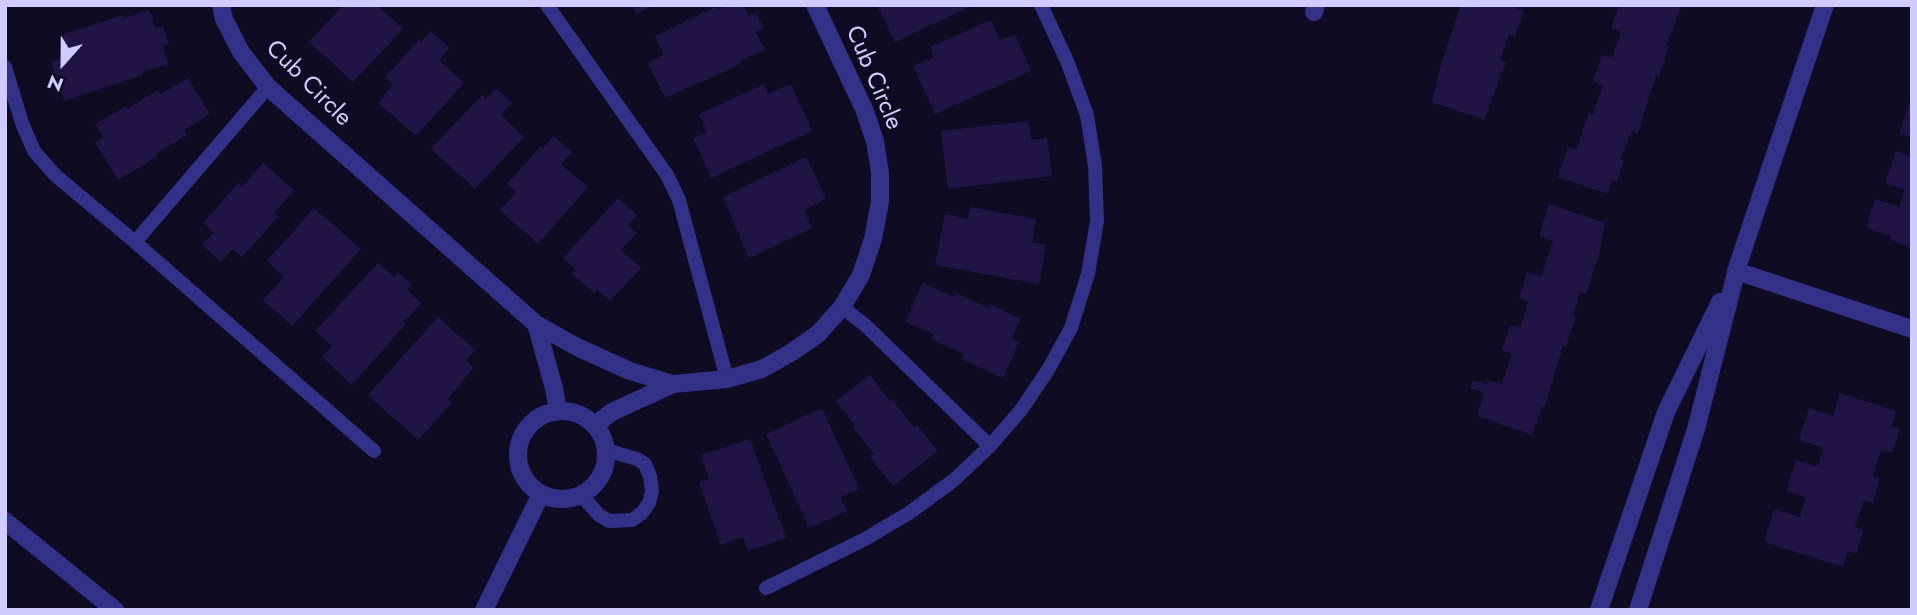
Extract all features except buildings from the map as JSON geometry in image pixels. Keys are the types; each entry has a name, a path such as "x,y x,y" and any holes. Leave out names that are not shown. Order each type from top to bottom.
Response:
{"street":[{"name":"Cub Circle","path":"221,5 224,19 241,52 268,86 536,324 630,372 673,384"},
{"name":"Cub Circle","path":"595,425 612,412 673,384 727,379 762,369 818,334 842,307 861,275 873,239 880,202 880,173 875,141 864,109 815,5"},
{"path":"1638,610 1696,429 1736,271 1825,5"},
{"path":"1736,271 1912,329"},
{"path":"1599,610 1666,412 1736,271"},
{"path":"536,324 558,411"},
{"path":"558,411 571,412 595,425 603,436 606,464 593,488 568,499 554,499 541,494 530,485 522,474 519,447 524,434 533,423 544,415 558,411"},
{"path":"484,610 541,494"},
{"path":"5,521 115,610"}],"lane":[{"path":"547,5 667,175 679,200 727,379"},
{"path":"766,587 909,513 954,480 990,446 1021,410 1048,370 1071,328 1088,274 1097,221 1095,166 1087,115 1068,61 1041,5"},
{"path":"5,67 22,123 34,151 55,176 135,242 374,451"},
{"path":"135,242 268,86"},
{"path":"842,307 865,325 990,446"},
{"path":"581,495 599,515 609,521 632,520 642,513 649,503 652,491 645,464 606,450"}]}
